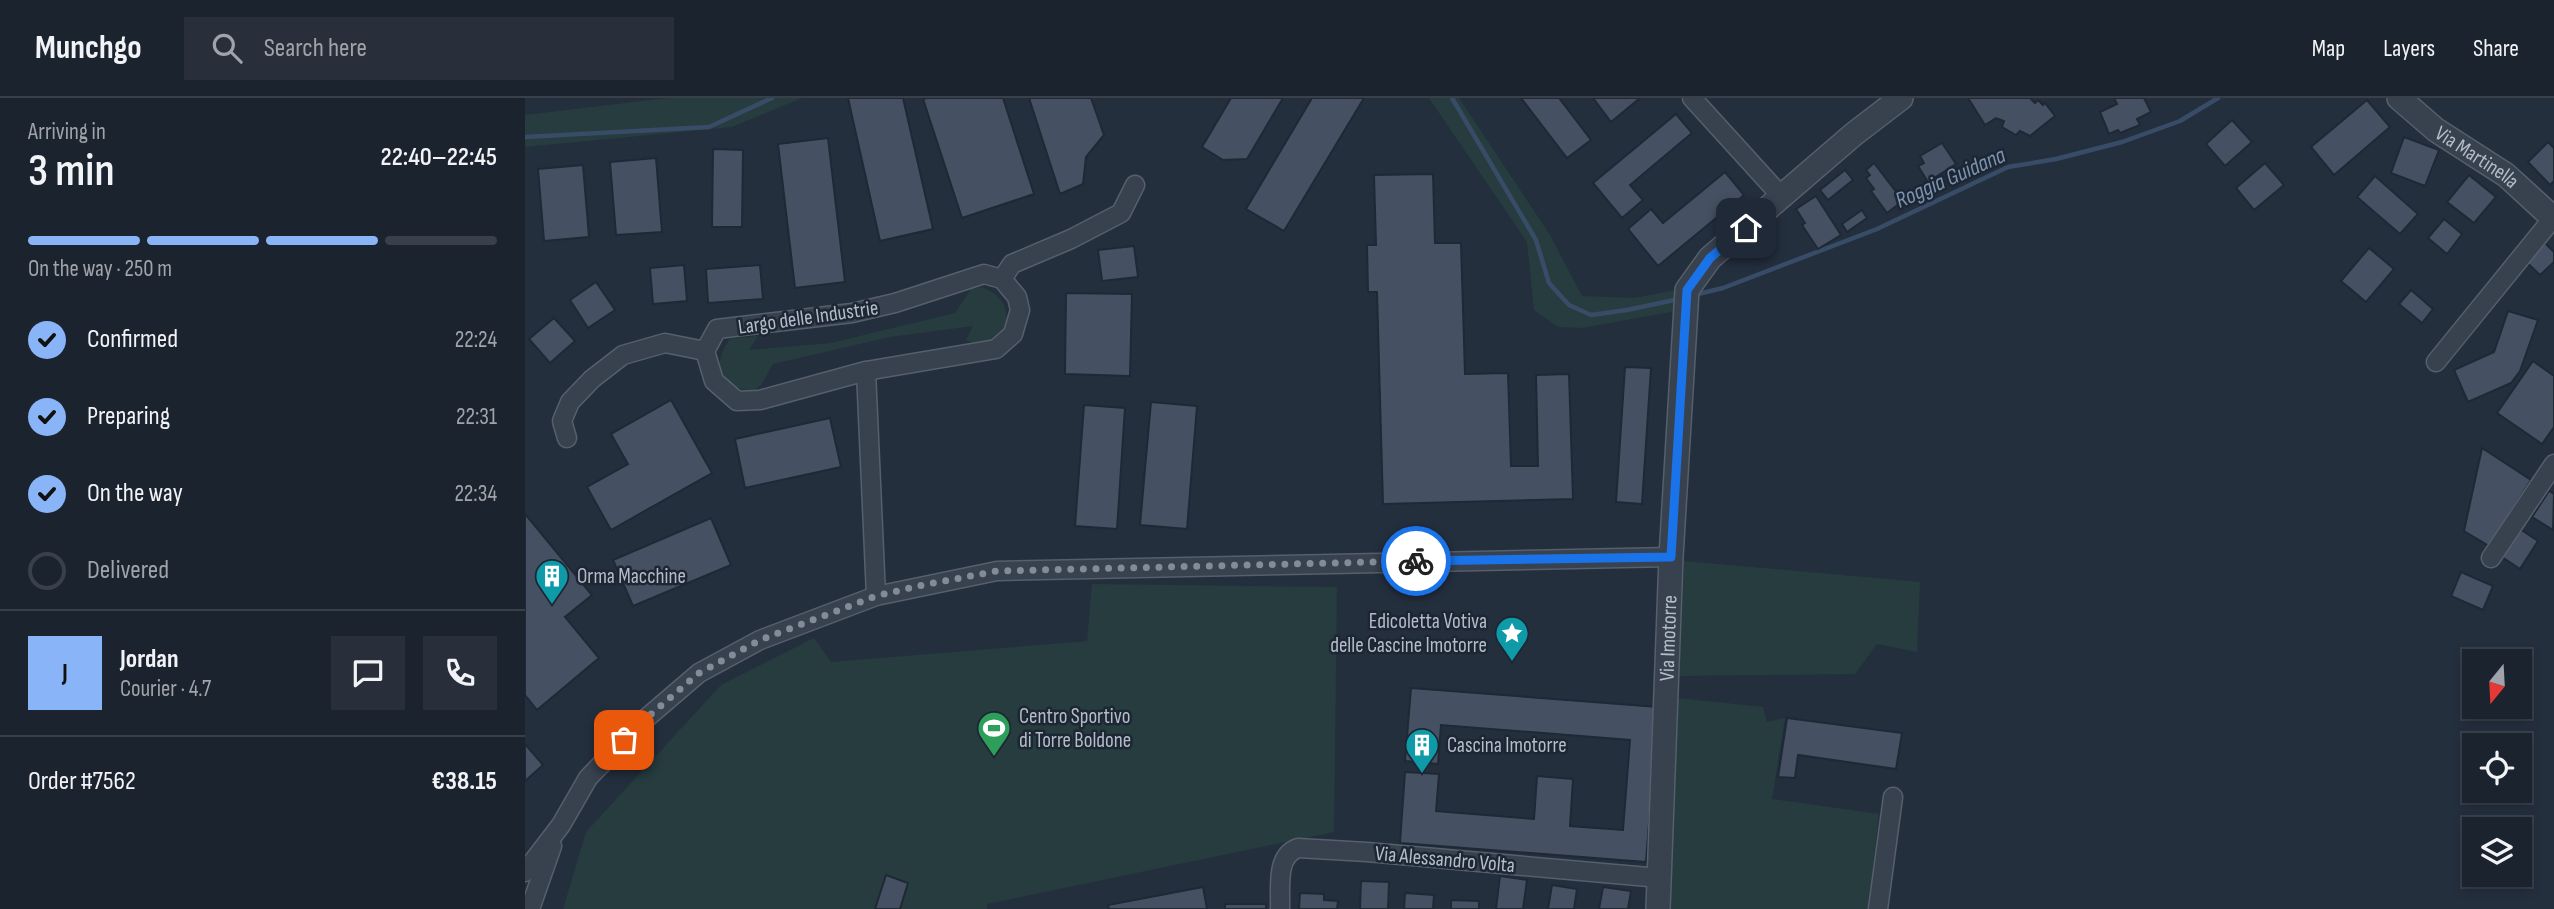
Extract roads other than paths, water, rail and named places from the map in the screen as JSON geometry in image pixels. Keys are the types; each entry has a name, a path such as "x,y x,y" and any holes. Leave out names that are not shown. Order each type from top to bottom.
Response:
{"street":[{"path":"1692,98 1782,197"},
{"name":"Via Imotorre","path":"1658,909 1671,557 1687,290 1710,258 1854,134 1901,98"},
{"name":"Via Martinella","path":"2399,98 2436,130 2506,174 2553,218"},
{"path":"567,438 562,421 570,402 592,379 623,355 665,343 705,351 714,381 737,401 760,400 866,371 996,349 1013,334 1020,310 1017,298 1002,279 1012,264 1071,239 1121,213 1135,185"},
{"path":"2436,362 2553,218"},
{"name":"Largo delle Industrie","path":"705,351 717,329 852,313 895,303 984,274 1002,279"},
{"path":"866,371 876,596"},
{"path":"2491,558 2554,464"},
{"path":"530,909 545,862 561,825 588,778 643,721 699,673 760,640 876,596 997,571 1671,557"},
{"path":"1878,909 1893,797"},
{"path":"525,872 561,825"},
{"name":"Via Alessandro Volta","path":"1280,909 1283,860 1289,851 1298,848 1660,878"}],"waterway":[{"name":"Roggia Guidana","path":"525,137 709,127 772,98"},
{"name":"Roggia Guidana","path":"1452,98 1536,240 1549,283 1569,305 1591,315 1679,299"},
{"name":"Roggia Guidana","path":"1694,295 1723,288 1877,229 2008,167 2056,159 2122,142 2180,121 2218,98"}],"place":[{"name":"Orma Macchine","path":"552,606"},
{"name":"Edicoletta Votiva delle Cascine Imotorre","path":"1512,663"},
{"name":"Centro Sportivo di Torre Boldone","path":"994,758"},
{"name":"Cascina Imotorre","path":"1422,775"}]}
